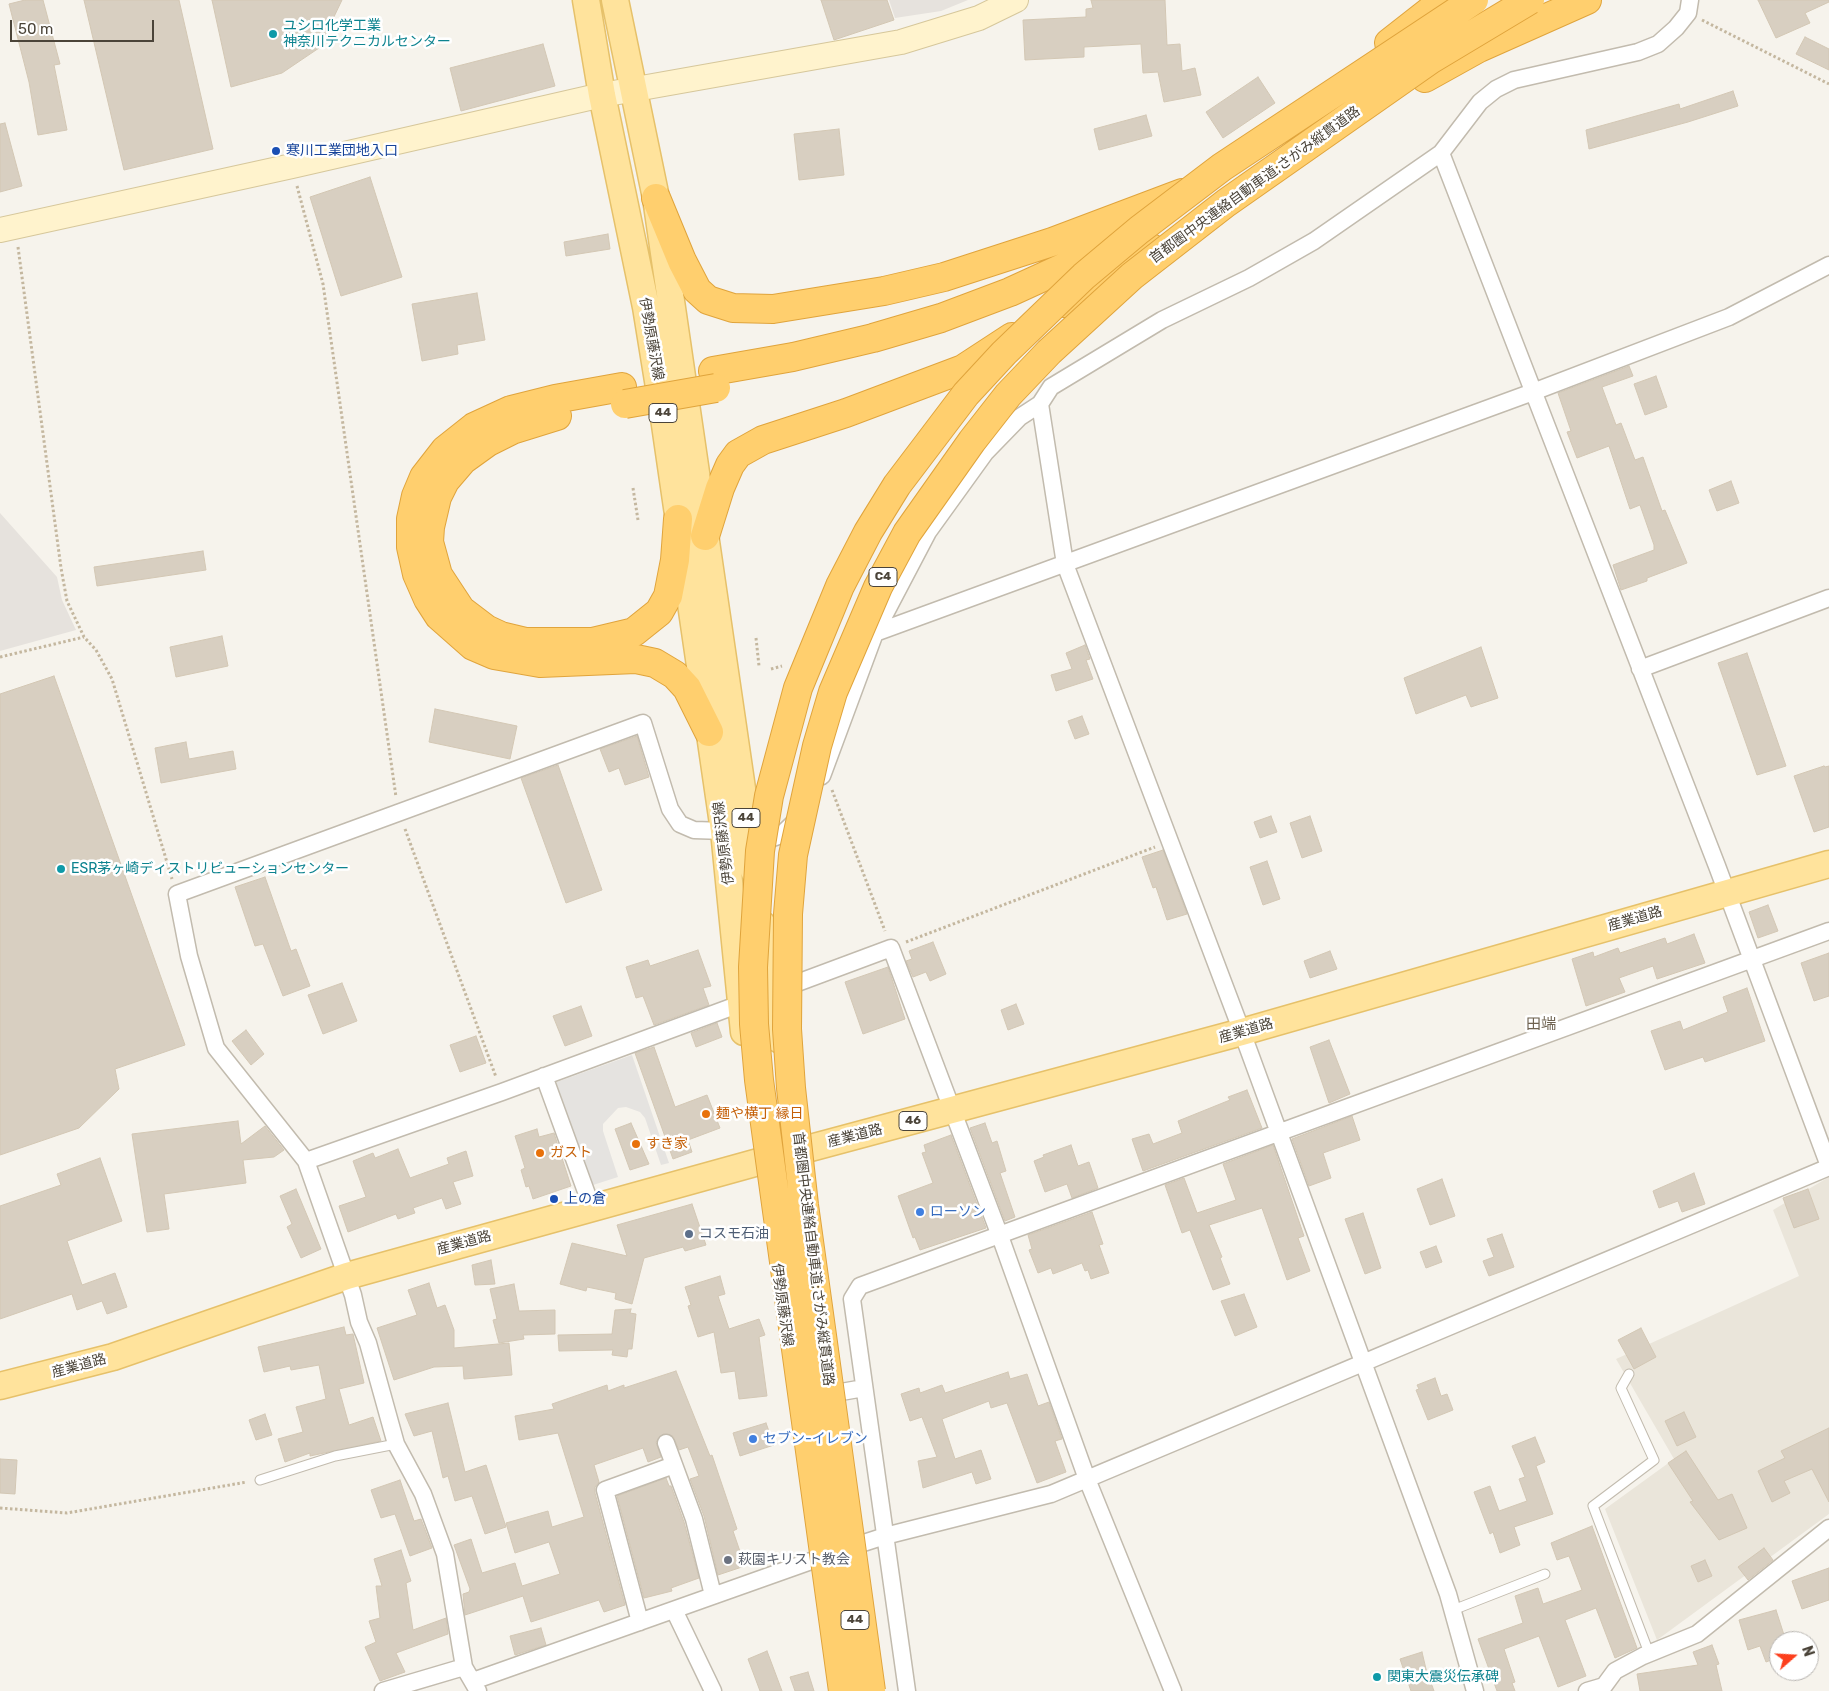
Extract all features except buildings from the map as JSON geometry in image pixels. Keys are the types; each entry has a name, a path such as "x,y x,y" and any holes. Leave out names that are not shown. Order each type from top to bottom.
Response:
{"highway":[{"path":"678,519 675,560 668,596 659,612 634,632 620,637 592,642 526,642 501,636 486,629 461,610 438,574 430,542 430,527 437,497 445,481 458,465 476,450 512,430 623,396 714,380 793,357 873,338 958,312 1098,253 1143,229 1192,189 1298,115 1444,0"},
{"name":"首都圏中央連絡自動車道;さがみ縦貫道路","path":"843,1691 759,1080 754,1024 752,966 760,851 780,753 802,679 840,586 868,532 897,485 966,394 1004,353 1084,276 1139,230 1222,167 1474,0"},
{"name":"首都圏中央連絡自動車道;さがみ縦貫道路","path":"871,1691 804,1205 787,1029 788,914 793,855 817,746 836,683 878,587 908,533 972,441 1008,395 1049,352 1132,276 1226,203 1430,60 1530,0"},
{"path":"705,536 720,488 730,465 738,454 763,440 846,413 963,369 1309,143 1478,48 1587,0"},
{"path":"656,198 682,261 697,290 708,300 733,308 772,309 858,296 944,277 1052,242 1192,189"},
{"path":"714,380 777,378 885,354 970,325 1131,261"},
{"path":"623,396 555,399 511,410 474,427 445,450 424,477 414,504 411,519 411,547 417,574 428,599 439,616 473,646 494,655 540,663 636,659 655,663 675,675 687,688 709,732"}],"main road":[{"name":"伊勢原藤沢線","path":"586,0 602,95 646,307 678,519 724,831 740,1004 836,1691"},
{"name":"伊勢原藤沢線","path":"615,0 656,198 772,993 790,1153 865,1691"},
{"name":"産業道路","path":"0,1386 113,1357 347,1276 790,1153 1242,1032 1829,864"}],"street":[{"path":"8,228 292,166 602,95 901,42 979,18 1016,0"},
{"path":"750,845 781,835 812,804 875,633 934,524 985,453 1020,417 1040,404 1051,387 1096,358 1162,320 1249,278 1298,250 1441,153 1480,102 1496,88 1514,80 1638,52 1658,44 1676,28 1689,6"},
{"path":"383,1691 472,1680 885,1536 1051,1494 1829,1166 1727,892 1441,153"},
{"path":"875,633 1533,392 1728,317 1829,265"},
{"path":"1040,404 1065,564 1242,1032 1363,1362 1453,1610 1475,1691"},
{"path":"1640,669 1829,598"},
{"path":"472,1680 445,1554 423,1494 396,1444 347,1276 306,1161 216,1048 189,956 177,894 643,723 670,809 680,824 694,830 724,831"},
{"path":"907,1691 852,1299 860,1286 1752,960 1829,930"},
{"path":"306,1161 502,1092 891,948 1000,1236 1087,1479 1173,1691"},
{"path":"544,1076 592,1208"},
{"path":"824,1396 864,1388"},
{"path":"666,1443 694,1519 713,1596"},
{"path":"640,1622 605,1490 674,1465"},
{"path":"1587,1691 1604,1689 1615,1671 1649,1653 1697,1634 1829,1528"},
{"path":"674,1610 713,1691"}],"lane":[{"path":"1630,1374 1621,1388 1654,1460 1593,1506 1649,1653"},
{"path":"260,1480 335,1456 396,1444"},
{"path":"1453,1610 1544,1574"}],"path":[{"path":"1689,6 1829,84"},
{"path":"292,166 323,284 398,812 502,1092"},
{"path":"8,228 61,568 68,601 84,637 96,650 112,679 177,894"},
{"path":"633,488 638,520"},
{"path":"0,657 84,637"},
{"path":"756,638 759,666"},
{"path":"824,768 891,948 1170,841"},
{"path":"0,1508 67,1513 260,1480"}],"shaded area":[{"path":"889,0 968,0 941,11 895,18"},
{"path":"0,513 57,577 62,600 76,630 0,651"},
{"path":"632,1055 669,1163 661,1165 645,1118 640,1112 626,1107 618,1108 603,1124 603,1131 618,1177 593,1185 554,1083"},
{"path":"1829,1177 1829,1514 1657,1640 1605,1509 1674,1459 1616,1359 1799,1276 1773,1210"}],"place":[{"name":"ユシロ化学工業 神奈川テクニカルセンター","path":"273,34"},
{"name":"寒川工業団地入口","path":"276,151"},
{"name":"ESR茅ヶ崎ディストリビューションセンター","path":"61,869"},
{"name":"麺や横丁 縁日","path":"706,1114"},
{"name":"すき家","path":"636,1144"},
{"name":"ガスト","path":"540,1153"},
{"name":"上の倉","path":"554,1199"},
{"name":"ローソン","path":"920,1212"},
{"name":"コスモ石油","path":"689,1234"},
{"name":"セブン-イレブン","path":"753,1439"},
{"name":"萩園キリスト教会","path":"728,1560"},
{"name":"関東大震災伝承碑","path":"1377,1677"}],"district":[{"name":"田端","path":"1541,1025"}]}
